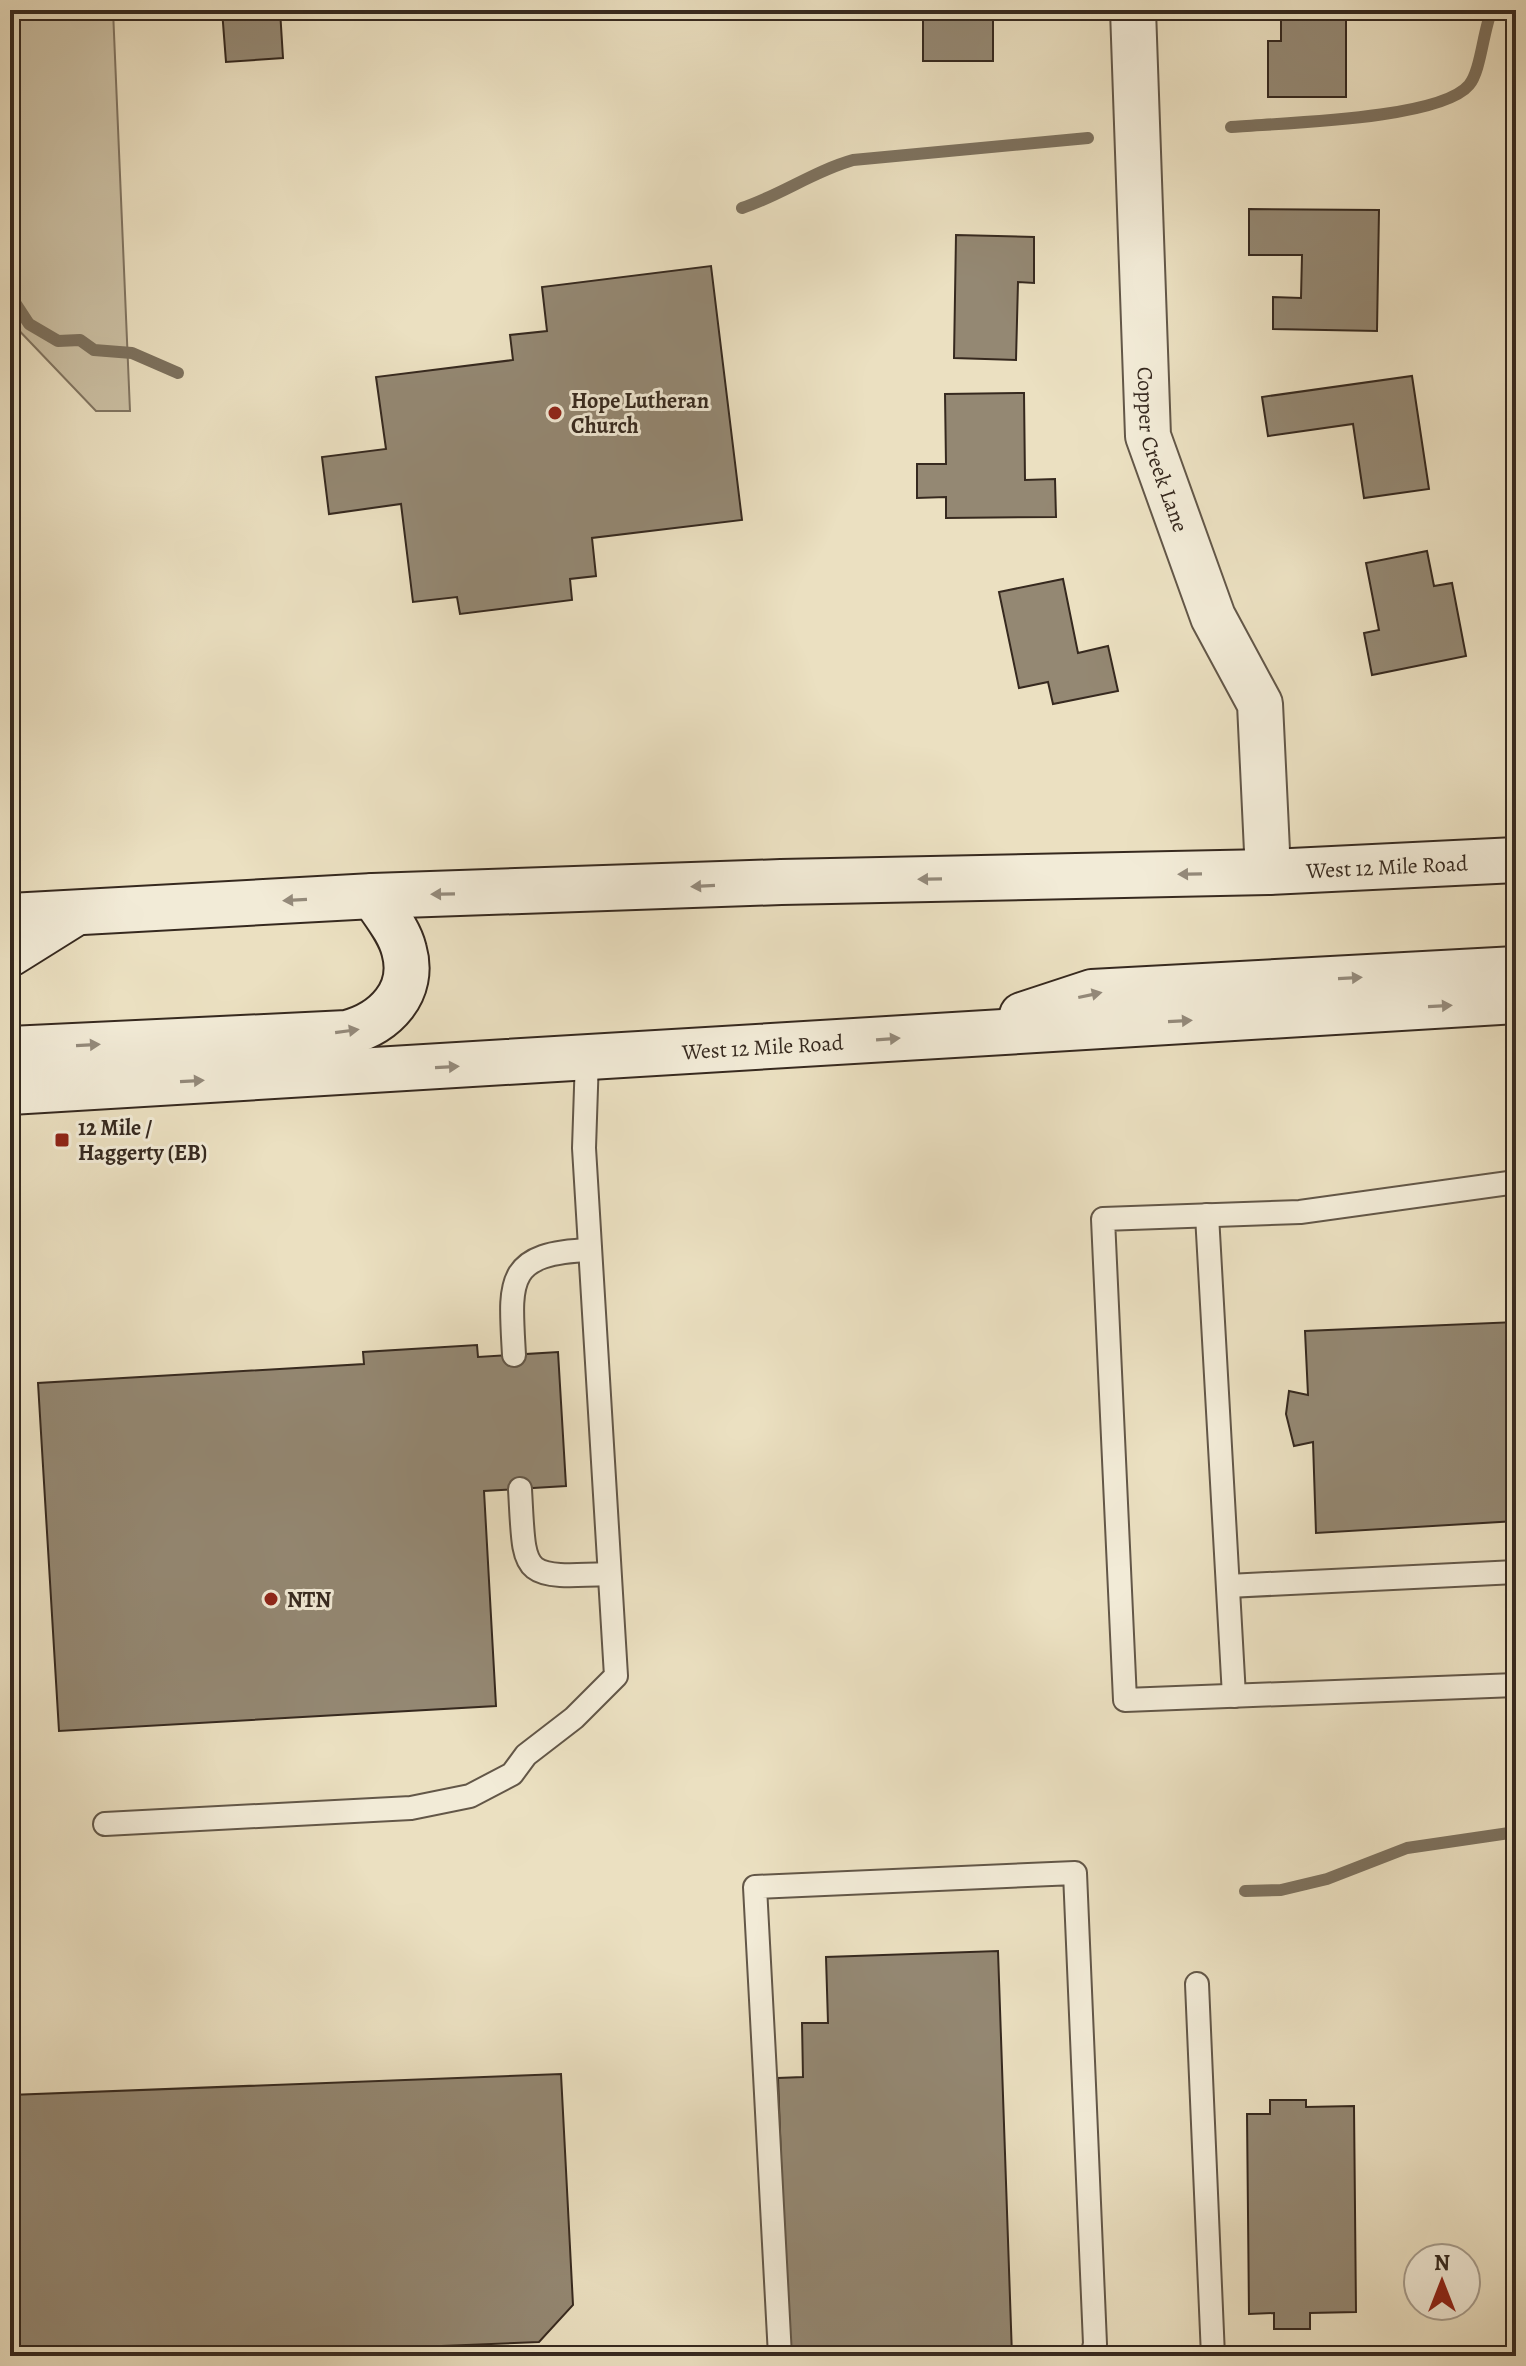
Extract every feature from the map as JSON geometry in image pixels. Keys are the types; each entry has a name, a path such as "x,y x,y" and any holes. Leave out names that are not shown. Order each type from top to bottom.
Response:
{"main road":[{"name":"Copper Creek Lane","path":"1133,10 1148,436 1213,617 1260,704 1268,872"},
{"name":"West 12 Mile Road","path":"10,916 373,896 781,882 1268,872 1516,860"},
{"path":"10,1049 347,1033 366,1028 395,1004 407,970 398,934 373,896"},
{"path":"10,954 76,913"},
{"path":"963,1035 1092,992 1516,969"},
{"name":"West 12 Mile Road","path":"10,1092 1516,1001"}],"lane":[{"path":"105,1824 411,1808 470,1796 512,1774 526,1755 574,1718 616,1676 584,1148 587,1058"},
{"path":"1516,1182 1300,1212 1103,1219 1125,1700 1516,1685"},
{"path":"1207,1215 1234,1696"},
{"path":"514,1355 511,1299 517,1275 536,1258 557,1251 590,1250"},
{"path":"520,1489 523,1554 529,1567 543,1575 609,1574"},
{"path":"1228,1586 1516,1572"},
{"path":"780,2356 755,1887 1075,1873 1095,2344 1092,2356"},
{"path":"1197,1984 1213,2356"}],"shaded area":[{"path":"10,10 113,10 130,411 96,411 10,321"}],"building":[{"path":"222,10 280,10 283,58 226,62"},
{"path":"923,10 993,10 993,61 923,61"},
{"path":"1236,10 1346,10 1346,97 1268,97 1268,41 1281,41 1281,15 1236,15"},
{"path":"1249,209 1379,210 1377,331 1273,329 1273,297 1301,298 1302,255 1249,255"},
{"path":"956,235 1034,237 1034,283 1018,282 1016,360 954,358"},
{"name":"Hope Lutheran Church","path":"711,266 742,520 592,538 596,576 570,579 572,600 460,614 457,597 413,602 401,504 329,514 322,457 386,449 376,377 513,360 510,335 547,331 542,287"},
{"path":"1412,376 1429,489 1364,498 1353,424 1268,436 1262,397"},
{"path":"1024,393 1025,480 1055,479 1056,517 946,518 946,497 917,498 917,464 946,464 945,394"},
{"path":"1427,551 1434,586 1452,583 1466,656 1372,675 1364,633 1379,630 1366,563"},
{"path":"1063,579 1078,653 1108,646 1118,691 1053,704 1048,682 1019,688 999,592"},
{"path":"1516,1322 1516,1521 1316,1533 1313,1442 1294,1446 1286,1414 1289,1391 1308,1395 1305,1331"},
{"name":"NTN","path":"477,1345 478,1357 558,1352 566,1486 484,1491 496,1706 59,1731 38,1383 364,1364 363,1352"},
{"path":"998,1951 1012,2356 788,2356 778,2078 803,2077 802,2023 828,2023 826,1957"},
{"path":"561,2074 573,2305 539,2342 193,2356 10,2356 10,2095"},
{"path":"1270,2100 1306,2100 1306,2107 1354,2106 1356,2312 1310,2313 1310,2329 1274,2329 1274,2313 1249,2314 1247,2114 1270,2114"}],"waterway":[{"path":"1231,127 1357,118 1426,106 1452,97 1473,79 1492,10"},
{"path":"742,208 853,160 1088,138"},
{"path":"10,295 29,324 58,341 80,340 94,350 132,353 178,373"},
{"path":"1245,1891 1281,1890 1327,1879 1407,1848 1516,1832"}],"place":[{"name":"Hope Lutheran Church","path":"555,413"},
{"name":"12 Mile / Haggerty (EB)","path":"62,1140"},
{"name":"NTN","path":"271,1599"}]}
